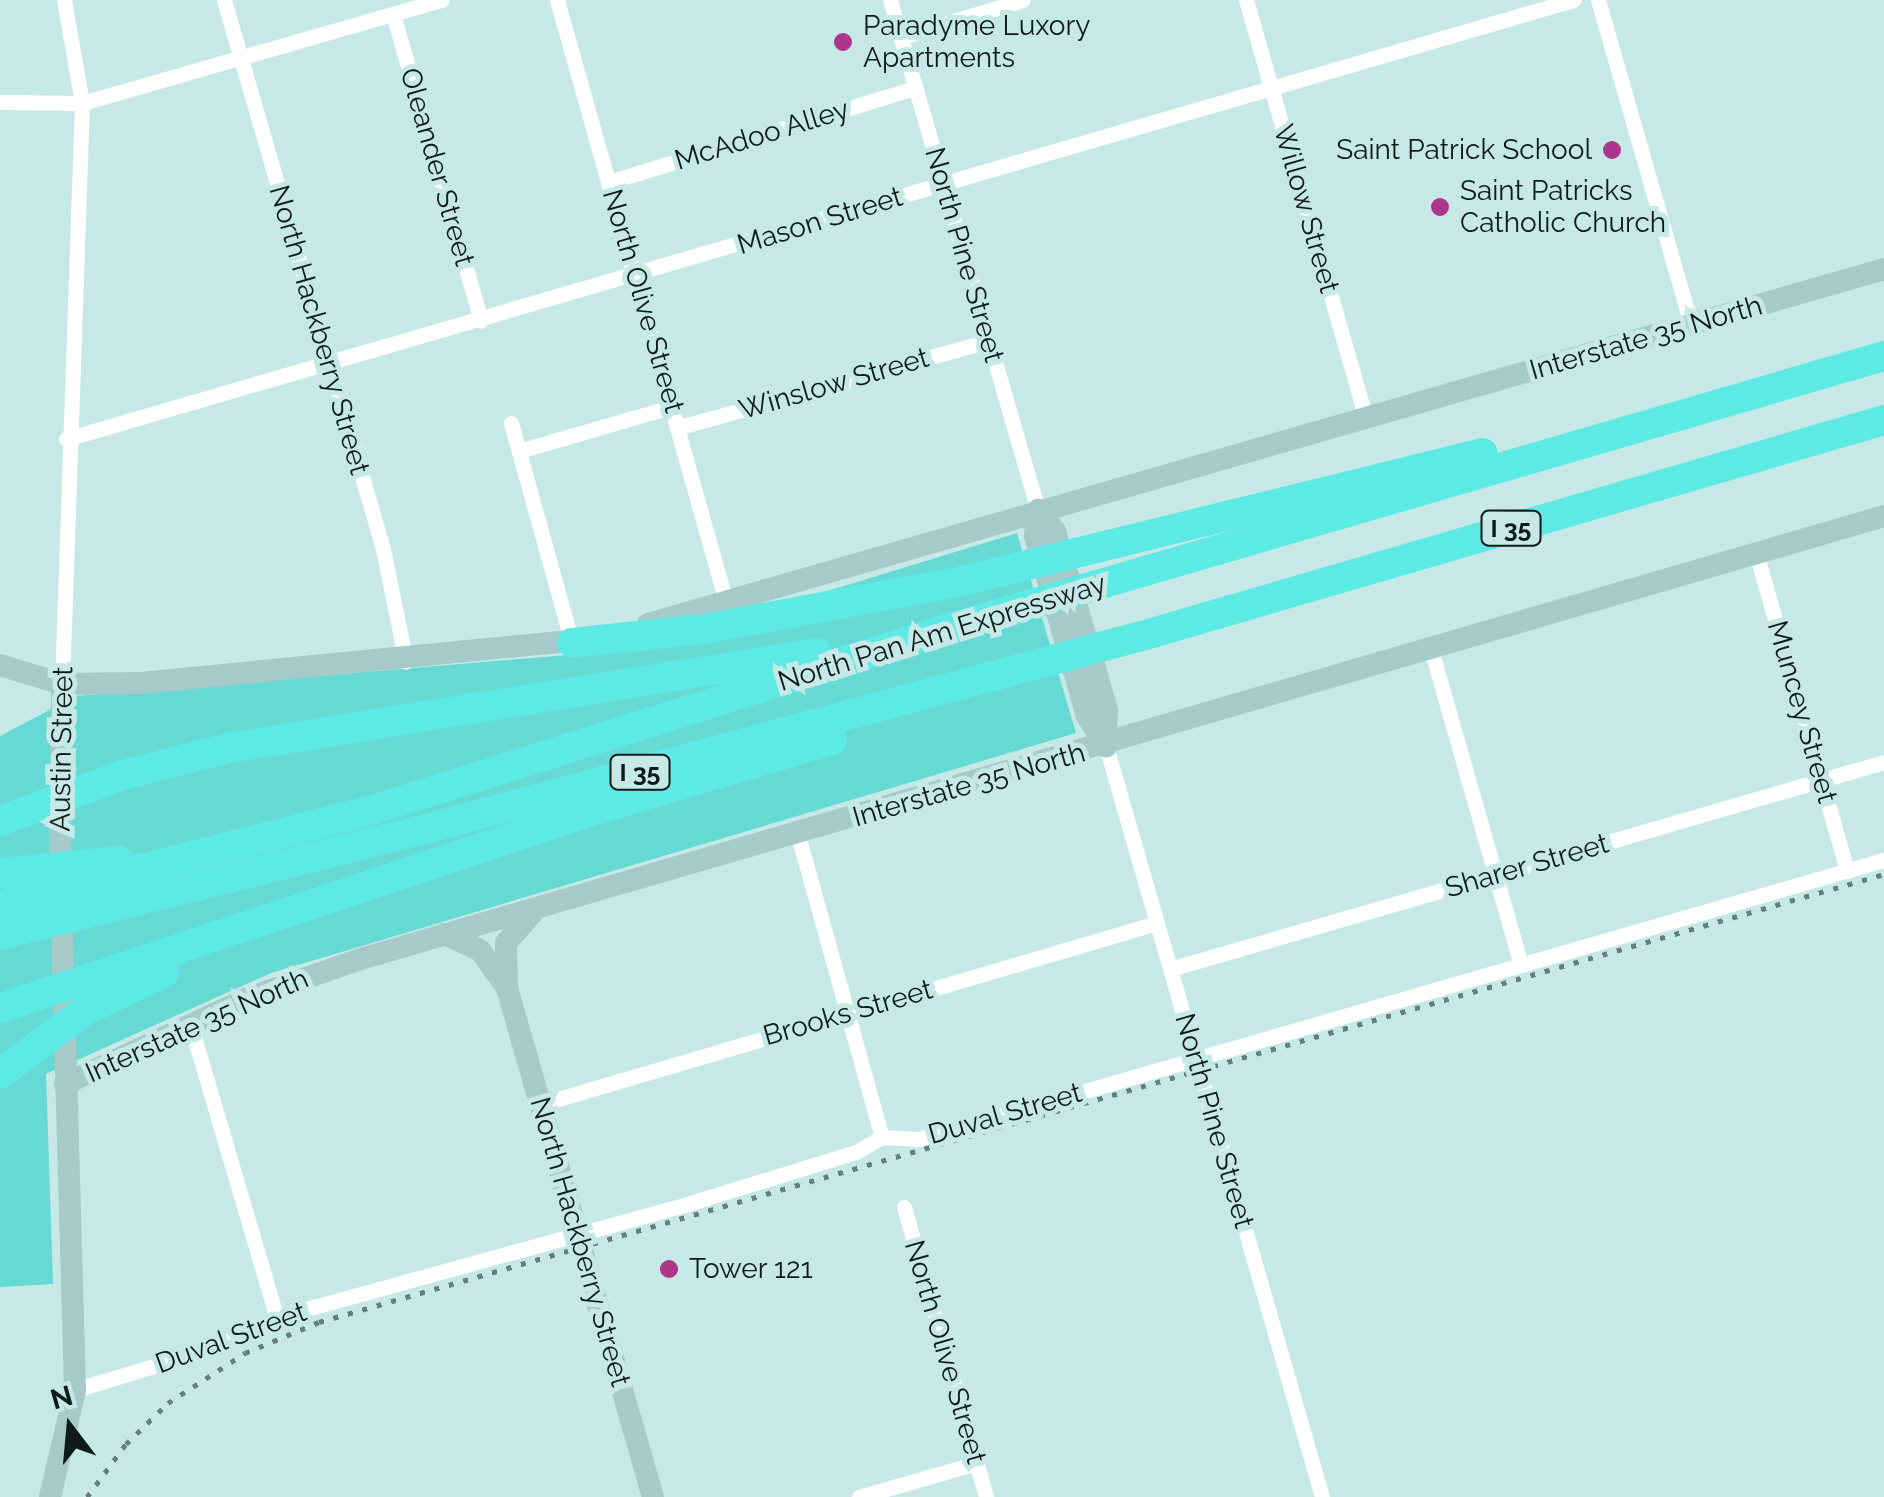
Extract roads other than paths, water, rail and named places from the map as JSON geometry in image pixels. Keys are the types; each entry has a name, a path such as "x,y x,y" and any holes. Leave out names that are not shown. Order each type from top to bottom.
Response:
{"highway":[{"name":"North Pan Am Expressway","path":"0,934 428,790 953,627 1884,356"},
{"path":"572,643 709,628 962,582 1595,426 1706,408"},
{"name":"North Pan Am Expressway","path":"0,906 122,893 1152,633 1879,421"},
{"path":"0,820 109,780 228,748 953,627"},
{"path":"0,1008 230,940 704,779 1152,633"},
{"path":"0,873 170,851 384,793 428,790"},
{"path":"0,1074 108,998 230,940"}],"main road":[{"name":"Interstate 35 North","path":"62,684 406,662 572,643 1884,268"},
{"name":"North Pine Street","path":"1038,510 1106,746"},
{"name":"Interstate 35 North","path":"65,1084 190,1023 299,978 1106,746 1884,516"},
{"path":"0,665 62,684"},
{"name":"Austin Street","path":"50,1497 75,1390 60,855 62,684"},
{"name":"North Hackberry Street","path":"537,908 506,944 507,988 653,1497"},
{"name":"North Hackberry Street","path":"444,934 480,950 507,988"}],"street":[{"name":"Austin Street","path":"62,684 66,439 82,103 64,0"},
{"name":"North Hackberry Street","path":"224,0 388,567 406,662"},
{"path":"0,102 82,103 442,0"},
{"name":"North Olive Street","path":"557,0 726,602"},
{"name":"North Pine Street","path":"890,0 1038,510"},
{"path":"901,37 1023,0"},
{"name":"Willow Street","path":"1246,0 1366,419"},
{"name":"Mason Street","path":"66,439 635,277 1573,0"},
{"path":"1598,0 1691,325"},
{"name":"Oleander Street","path":"393,14 481,321"},
{"name":"McAdoo Alley","path":"610,182 916,88"},
{"name":"Winslow Street","path":"680,428 989,342"},
{"path":"519,451 674,406"},
{"path":"511,422 572,643"},
{"name":"Muncey Street","path":"1756,553 1847,870"},
{"path":"1431,649 1520,961"},
{"name":"North Pine Street","path":"1106,746 1322,1497"},
{"name":"Sharer Street","path":"1170,969 1884,762"},
{"path":"798,835 882,1137"},
{"name":"Duval Street","path":"75,1390 208,1350 277,1319 784,1176 882,1137 919,1139 1520,961 1884,860"},
{"name":"Brooks Street","path":"540,1104 1157,924"},
{"path":"190,1023 277,1319"},
{"name":"North Olive Street","path":"904,1207 986,1497"},
{"path":"859,1497 977,1462"}],"railway":[{"path":"87,1497 126,1444 168,1403 245,1353 319,1322 1884,874"}],"place":[{"name":"Paradyme Luxory Apartments","path":"843,42"},
{"name":"Saint Patrick School","path":"1612,150"},
{"name":"Saint Patricks Catholic Church","path":"1440,207"},
{"name":"Tower 121","path":"669,1269"}]}
